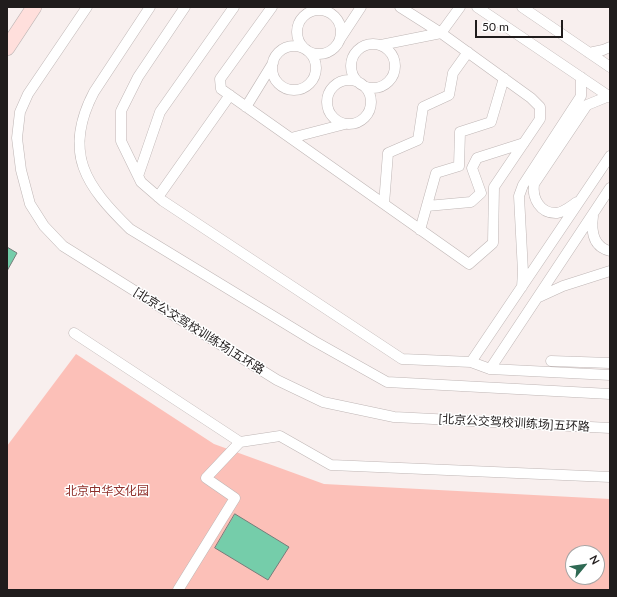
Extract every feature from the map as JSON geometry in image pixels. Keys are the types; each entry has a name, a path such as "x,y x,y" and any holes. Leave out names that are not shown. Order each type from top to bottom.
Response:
{"street":[{"path":"7,48 34,7"},
{"name":"[北京公交驾校训练场]五环路","path":"87,7 28,94 20,112 17,138 21,170 30,204 44,226 63,246 277,380 323,402 394,417 610,428"},
{"path":"150,7 94,92 86,107 79,138 79,156 85,174 109,208 130,229 314,341 387,382 610,394"},
{"path":"185,7 138,77 121,111 121,141 141,182 158,197 402,359 471,362 490,369 610,375"},
{"path":"138,176 160,112 234,7"},
{"path":"272,7 220,78 222,89 470,264 493,243 494,187 540,119 540,107 468,52 400,7"},
{"path":"246,107 276,56 287,47 295,46 315,54 329,51 339,41 361,7"},
{"path":"291,138 345,124 359,122 368,112 370,98 363,86 353,75 352,61 355,54 366,45 381,46 441,33 460,7"},
{"path":"477,7 609,96"},
{"path":"522,7 610,67"},
{"path":"273,63 274,77 278,83 290,90 304,87 314,77 316,63 299,41 297,26 300,20 312,11 319,10 333,14 340,27 339,41"},
{"path":"345,124 332,117 328,111 326,104 330,90 336,84 349,80 370,88 384,86 393,75 395,61 392,55 381,46"},
{"path":"589,53 603,50 610,46"},
{"path":"384,204 388,153 418,140 423,107 449,95 453,73 468,52"},
{"path":"521,289 523,272 519,196 523,185 582,96 581,77"},
{"path":"420,230 436,173 459,166 460,132 491,122 504,78"},
{"path":"158,197 230,95"},
{"path":"580,200 558,213 548,212 540,207 536,201 533,193 534,184 587,105 609,96"},
{"path":"427,206 471,202 481,193 472,168 477,158 524,143"},
{"path":"471,362 610,156"},
{"path":"490,369 610,188"},
{"path":"594,213 591,228 594,238 605,250 610,251"},
{"path":"537,298 563,286 610,270"},
{"path":"74,333 240,442"},
{"path":"551,361 610,362"},
{"path":"178,590 236,498 206,478 240,442 280,436 331,465 610,477"}],"green space":[{"name":"北京中华文化园","path":"76,354 214,444 324,484 610,499 610,590 7,590 7,446"}],"building":[{"path":"7,247 17,253 7,271"},
{"path":"235,514 289,547 268,580 215,548"}]}
